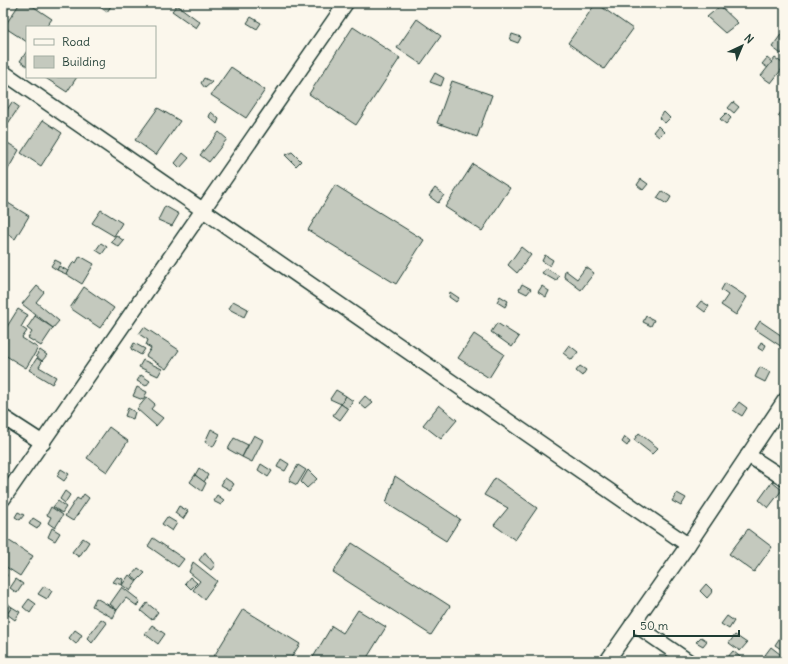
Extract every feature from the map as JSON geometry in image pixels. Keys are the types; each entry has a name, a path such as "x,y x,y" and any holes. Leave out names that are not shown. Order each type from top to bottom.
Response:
{"street":[{"path":"3,499 346,3"},
{"path":"3,72 688,545"},
{"path":"607,661 688,545 785,400"},
{"path":"3,417 42,443"},
{"path":"748,455 785,479"},
{"path":"633,623 688,661"}],"building":[{"path":"20,3 28,3 52,19 47,26 26,26 26,41 4,27"},
{"path":"98,3 113,3 107,12 97,5"},
{"path":"596,3 633,29 604,69 568,43"},
{"path":"177,5 200,22 196,28 172,11"},
{"path":"720,6 738,23 725,33 707,17"},
{"path":"251,17 261,23 257,29 247,23"},
{"path":"417,19 441,36 421,64 397,48"},
{"path":"353,27 400,58 356,125 309,94"},
{"path":"785,29 785,49 781,54 772,47"},
{"path":"512,34 521,37 518,43 510,40"},
{"path":"26,52 26,65 20,61"},
{"path":"767,58 773,63 768,68 762,64"},
{"path":"775,58 785,65 771,83 761,76"},
{"path":"231,67 265,90 246,118 211,95"},
{"path":"435,73 444,78 441,86 430,82"},
{"path":"46,78 76,78 67,92"},
{"path":"204,78 212,82 205,88 201,83"},
{"path":"452,81 492,95 477,137 437,123"},
{"path":"785,95 785,105 780,100"},
{"path":"12,102 19,107 7,125 3,122 3,116"},
{"path":"733,102 739,107 734,113 728,108"},
{"path":"158,108 180,121 156,155 135,140"},
{"path":"783,110 785,111 784,121 778,116"},
{"path":"211,112 219,119 217,124 209,117"},
{"path":"664,112 670,118 665,123 659,118"},
{"path":"726,113 731,118 726,124 720,119"},
{"path":"43,120 62,133 41,166 21,153"},
{"path":"658,126 664,132 659,137 653,132"},
{"path":"219,132 227,139 209,162 200,155"},
{"path":"3,140 19,150 7,171 3,168 3,160 8,153 3,150"},
{"path":"292,152 301,161 296,166 285,155"},
{"path":"183,153 189,158 180,168 175,163"},
{"path":"473,164 510,188 482,231 445,207"},
{"path":"641,179 648,184 643,190 637,185"},
{"path":"335,185 424,240 396,284 308,230"},
{"path":"435,188 444,195 438,203 429,196"},
{"path":"662,191 671,197 667,204 657,198"},
{"path":"8,203 29,216 15,239 3,231 3,211"},
{"path":"165,206 179,214 172,226 158,220"},
{"path":"101,210 122,223 114,236 92,223"},
{"path":"116,235 124,241 119,247 111,242"},
{"path":"101,243 107,247 102,254 96,250"},
{"path":"521,247 531,255 517,273 508,265"},
{"path":"545,255 553,260 550,266 542,261"},
{"path":"80,256 94,264 82,284 66,274 74,261 76,263"},
{"path":"55,260 61,263 57,270 51,266"},
{"path":"59,266 68,271 66,274 57,270"},
{"path":"586,267 594,273 581,290 564,277 565,270 577,279"},
{"path":"546,268 559,276 556,281 542,273"},
{"path":"725,283 747,297 736,315 721,305 728,295 721,290"},
{"path":"522,284 531,289 527,294 519,290"},
{"path":"37,286 44,292 36,302 59,321 53,328 22,304"},
{"path":"542,286 549,291 546,297 538,292"},
{"path":"84,287 114,308 100,328 70,308"},
{"path":"450,292 459,298 456,302 449,297"},
{"path":"500,296 508,301 505,307 497,302"},
{"path":"233,301 248,309 244,317 229,309"},
{"path":"701,301 709,306 705,312 697,306"},
{"path":"18,309 28,315 21,327 27,331 22,338 38,348 26,368 3,354 3,347 6,342 3,341 3,333"},
{"path":"35,316 53,328 41,346 28,338 32,332 27,328"},
{"path":"646,316 654,320 651,326 643,322"},
{"path":"760,321 785,338 785,349 755,329"},
{"path":"497,323 519,337 512,347 491,332"},
{"path":"144,327 179,350 166,369 146,356 151,348 146,345 148,340 139,334"},
{"path":"474,334 504,354 489,378 458,358"},
{"path":"761,342 766,345 763,351 758,348"},
{"path":"134,343 145,349 141,355 131,349"},
{"path":"569,345 578,352 572,360 563,353"},
{"path":"40,350 47,355 42,361 36,356"},
{"path":"37,358 42,362 39,367 56,377 52,384 29,370"},
{"path":"143,360 162,369 158,376 139,367"},
{"path":"580,366 586,370 582,376 576,371"},
{"path":"760,367 770,372 765,382 755,377"},
{"path":"141,375 150,381 146,386 137,381"},
{"path":"137,387 147,392 143,400 133,396"},
{"path":"336,390 346,396 341,404 330,399"},
{"path":"346,396 353,401 348,409 341,404"},
{"path":"365,396 373,403 366,409 359,403"},
{"path":"147,397 155,404 151,409 163,418 156,426 137,409"},
{"path":"739,402 747,408 742,416 733,410"},
{"path":"341,404 348,409 340,420 333,415"},
{"path":"439,405 457,420 441,439 423,425"},
{"path":"128,408 135,412 133,419 125,416"},
{"path":"109,427 128,441 107,472 87,458"},
{"path":"211,429 220,434 213,447 205,442"},
{"path":"639,433 658,448 652,454 634,440"},
{"path":"254,435 263,440 252,462 242,457"},
{"path":"625,437 630,441 627,446 622,442"},
{"path":"234,438 248,445 242,457 228,449"},
{"path":"281,459 289,464 285,471 277,467"},
{"path":"261,464 272,471 268,477 258,470"},
{"path":"298,465 306,470 297,485 289,481"},
{"path":"199,468 208,475 204,482 195,475"},
{"path":"61,469 69,474 64,481 57,476"},
{"path":"308,470 317,479 307,488 301,482"},
{"path":"195,475 206,483 202,491 190,482"},
{"path":"395,476 460,519 446,541 386,503"},
{"path":"225,478 234,484 230,490 221,485"},
{"path":"495,478 537,508 515,540 494,525 508,508 484,495"},
{"path":"772,482 782,490 768,508 759,500"},
{"path":"65,491 70,495 65,503 60,499"},
{"path":"677,493 686,498 681,506 672,501"},
{"path":"84,494 89,498 73,521 65,516 77,498 80,500"},
{"path":"217,495 224,500 221,505 213,501"},
{"path":"58,501 66,507 62,513 53,507"},
{"path":"179,506 188,511 183,519 175,513"},
{"path":"51,507 63,515 55,528 48,523 51,517 47,515"},
{"path":"18,512 24,515 20,520 15,517"},
{"path":"167,517 177,523 172,531 162,524"},
{"path":"33,518 41,523 37,529 29,524"},
{"path":"52,528 60,533 55,541 48,537"},
{"path":"748,529 772,547 754,572 729,554"},
{"path":"3,537 33,556 20,576 3,565"},
{"path":"83,538 89,542 79,557 72,552"},
{"path":"153,538 184,559 178,567 148,546"},
{"path":"352,543 450,606 431,635 333,572"},
{"path":"205,552 215,565 211,570 199,560"},
{"path":"193,562 217,581 204,599 193,590 200,581 189,572"},
{"path":"138,568 145,573 137,581 132,575"},
{"path":"3,572 7,575 3,581"},
{"path":"129,575 137,581 130,591 122,585"},
{"path":"117,577 123,579 122,585 113,582"},
{"path":"190,577 197,583 191,589 185,583"},
{"path":"16,579 23,584 17,593 10,588"},
{"path":"706,584 713,591 707,598 700,591"},
{"path":"44,586 52,591 47,599 38,594"},
{"path":"122,587 140,601 137,606 126,598 117,610 110,604"},
{"path":"96,598 117,610 113,618 92,606"},
{"path":"29,599 36,604 30,613 23,607"},
{"path":"3,600 12,607 7,614 3,611"},
{"path":"147,603 158,612 152,620 141,611"},
{"path":"12,607 20,612 15,620 7,614"},
{"path":"243,609 300,644 289,661 211,661"},
{"path":"358,610 386,627 365,661 315,661 312,659 332,626 343,633"},
{"path":"727,616 734,621 729,629 721,624"},
{"path":"101,619 107,623 92,643 87,638"},
{"path":"152,625 165,634 158,644 145,634"},
{"path":"75,630 82,635 76,644 69,638"},
{"path":"735,635 747,643 740,651 729,643"},
{"path":"781,636 785,639 784,651 775,645"},
{"path":"701,637 707,641 703,646 696,642"},
{"path":"771,647 785,658 785,661 773,661 765,655"},
{"path":"733,651 745,661 731,661 727,658"}]}
